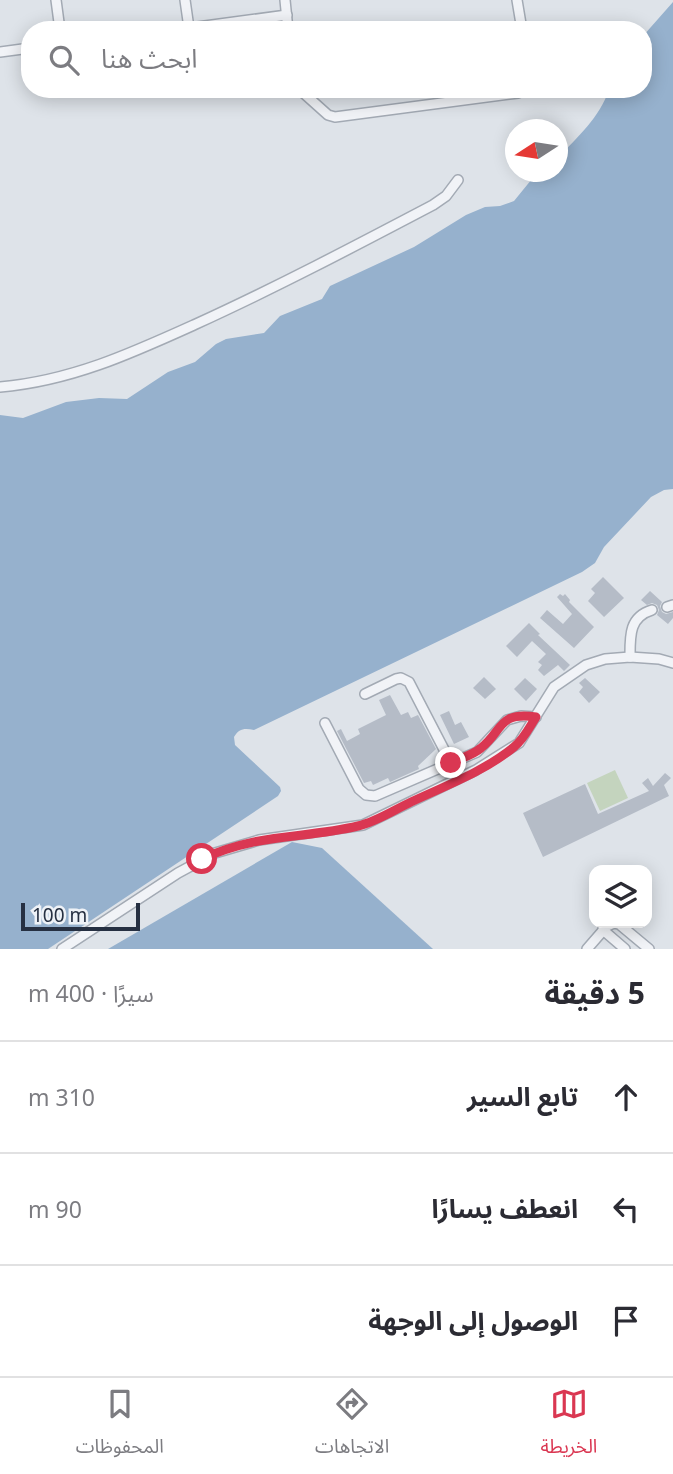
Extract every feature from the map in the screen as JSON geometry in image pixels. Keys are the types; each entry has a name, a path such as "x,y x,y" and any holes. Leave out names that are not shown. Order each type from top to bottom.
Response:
{"lane":[{"path":"56,0 59,21"},
{"path":"185,0 188,21"},
{"path":"285,0 287,21"},
{"path":"517,0 520,21"},
{"path":"242,21 287,15"},
{"path":"0,52 21,49"},
{"path":"309,98 328,115 335,117 480,98"},
{"path":"0,387 72,374 141,349 293,279 433,205 446,196 458,180"},
{"path":"630,657 633,624 639,616 652,610"},
{"path":"62,949 190,866 215,853 259,840 363,825 453,782 514,748 554,687 570,674 594,662 630,657 673,663"},
{"path":"365,694 396,679 409,682 451,763"},
{"path":"325,723 359,789 366,795 379,795 482,748 500,724 507,720 521,716 536,717"},
{"path":"587,949 609,924 617,923 649,949"},
{"path":"603,930 625,949"}],"green space":[{"path":"615,770 628,798 600,811 587,783"}],"water":[{"path":"673,2 673,489 664,490 651,497 604,547 595,563 582,572 254,730 240,730 234,737 235,745 280,787 278,796 48,949 0,949 0,415 23,418 66,402 99,398 127,399 168,372 195,362 226,339 264,333 280,316 322,299 330,286 414,247 466,215 485,207 514,201 529,182 568,182 568,148 594,118 605,98 652,98 652,26"},
{"path":"292,842 322,848 433,949 108,949"}],"building":[{"path":"603,577 624,598 604,617 588,601 595,593 591,589"},
{"path":"650,591 662,602 662,612 673,612 673,618 668,624 657,615 657,605 647,605 641,600"},
{"path":"565,594 569,602 594,627 574,648 540,618 547,610 563,624 572,614 557,597"},
{"path":"529,623 570,665 564,671 558,665 544,676 538,670 542,665 538,662 546,654 532,641 517,657 506,646"},
{"path":"484,677 496,689 485,699 473,688"},
{"path":"525,678 537,689 526,701 514,689"},
{"path":"585,678 600,692 589,703 579,692 583,687 579,683"},
{"path":"390,695 401,715 408,712 411,718 418,715 436,749 418,766 419,769 390,782 388,778 373,785 371,781 364,783 337,731 341,729 347,741 360,734 358,729 386,715 379,700"},
{"path":"449,711 455,725 461,722 469,737 454,744 440,715"},
{"path":"665,773 671,778 664,785 669,796 543,857 523,813 585,784 598,814 649,791 642,783 648,778 653,786"}],"route":[{"path":"202,859 244,843 363,825 508,752 523,738 536,717 521,716 507,720 500,724 477,752 451,763"}]}
